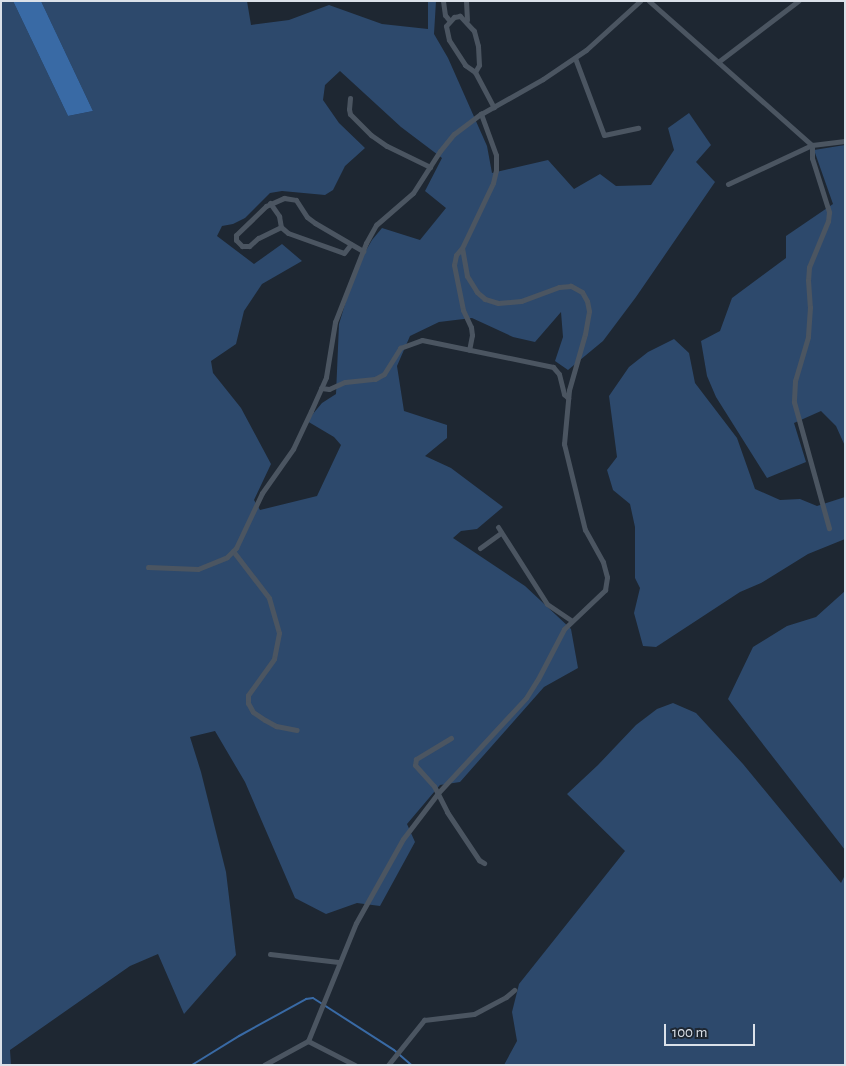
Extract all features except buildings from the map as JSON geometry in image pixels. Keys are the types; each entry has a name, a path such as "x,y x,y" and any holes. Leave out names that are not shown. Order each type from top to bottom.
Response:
{"street":[{"path":"443,1 445,15 449,20"},
{"path":"466,1 467,20"},
{"path":"148,568 198,569 212,565 233,551 240,542 262,492 293,449 321,388 330,357 335,322 363,251 376,225 413,193 454,134 481,114 575,58 640,1"},
{"path":"649,1 812,145 812,158 829,212 828,221 809,267 810,307 808,337 796,381 794,402 829,528"},
{"path":"718,62 798,1"},
{"path":"475,72 479,65 478,46 474,31 467,20 460,16 449,20 446,26 449,40 465,65 475,72 494,107"},
{"path":"575,58 604,135 638,128"},
{"path":"350,98 348,109 350,114 372,135 387,146 430,167"},
{"path":"469,350 472,335 471,327 463,310 454,273 456,255 462,248 493,182 496,170 496,155 481,114"},
{"path":"728,184 812,145 845,141"},
{"path":"281,227 258,238 249,246 242,246 236,240 236,235 270,203 284,198 296,200 307,217 363,251"},
{"path":"270,203 279,216 281,227 288,233 344,253 352,244"},
{"path":"264,1065 308,1041 356,923 403,839 438,793 526,698 538,679 558,638 571,620 605,590 607,577 603,562 585,530 564,444 568,398 589,311 582,292 571,286 521,301 498,303 485,298 477,292 467,276 462,248"},
{"path":"321,388 329,389 344,382 375,379 384,374 400,348 422,340 504,355 553,367 559,374 564,394 568,398"},
{"path":"498,527 546,604 571,620"},
{"path":"480,548 502,533"},
{"path":"233,551 270,598 279,633 274,659 248,695 248,703 253,712 276,726 298,730"},
{"path":"451,738 416,759 418,770 438,793 447,812 479,860 484,863"},
{"path":"270,954 339,962"},
{"path":"388,1065 424,1020 474,1014 506,998 514,990"},
{"path":"308,1041 355,1065"}],"shaded area":[{"path":"1,1 13,1 68,116 93,111 41,1 247,1 251,25 289,20 329,5 382,24 428,29 428,1 436,1 434,34 448,58 487,146 492,173 548,160 574,189 600,174 616,186 651,185 674,150 668,128 689,113 711,145 696,162 715,182 636,297 603,341 568,370 555,361 563,337 561,312 535,342 513,337 472,318 439,322 410,336 397,366 404,411 447,425 447,438 425,456 451,468 503,507 477,529 461,531 453,538 525,586 571,629 578,668 544,687 460,782 440,785 407,824 415,842 380,906 357,903 326,914 295,898 245,782 215,731 190,737 201,772 226,872 236,955 184,1014 158,954 130,966 10,1050 11,1065 1,1065","holes":["340,71 401,127 442,158 425,191 446,208 420,240 382,228 372,240 356,268 339,324 336,394 322,403 307,421 334,437 341,445 317,496 260,510 254,500 271,464 241,408 213,373 211,361 236,344 244,311 262,284 302,261 282,244 254,264 217,236 222,226 233,224 245,218 270,193 282,191 325,195 333,190 345,166 365,148 339,123 323,100 325,85"]},
{"path":"13,1 41,1 93,111 68,116"},
{"path":"845,145 845,446 836,426 821,411 794,423 806,462 767,478 716,397 707,376 701,341 720,331 732,298 786,258 786,236 833,204 814,150"},
{"path":"674,339 689,353 695,383 737,438 755,489 780,500 800,499 817,506 845,497 845,539 808,554 761,583 740,592 656,647 643,646 634,613 640,588 635,578 635,527 630,504 613,490 607,470 617,457 609,396 629,367 648,352"},
{"path":"845,591 845,850 728,699 753,647 787,626 816,617"},
{"path":"673,703 696,713 743,764 841,883 845,875 845,1065 504,1065 517,1041 512,1012 519,984 625,851 567,794 636,725 657,709"}],"waterway":[{"path":"192,1065 239,1036 306,999 313,998 394,1050 411,1065"}]}
